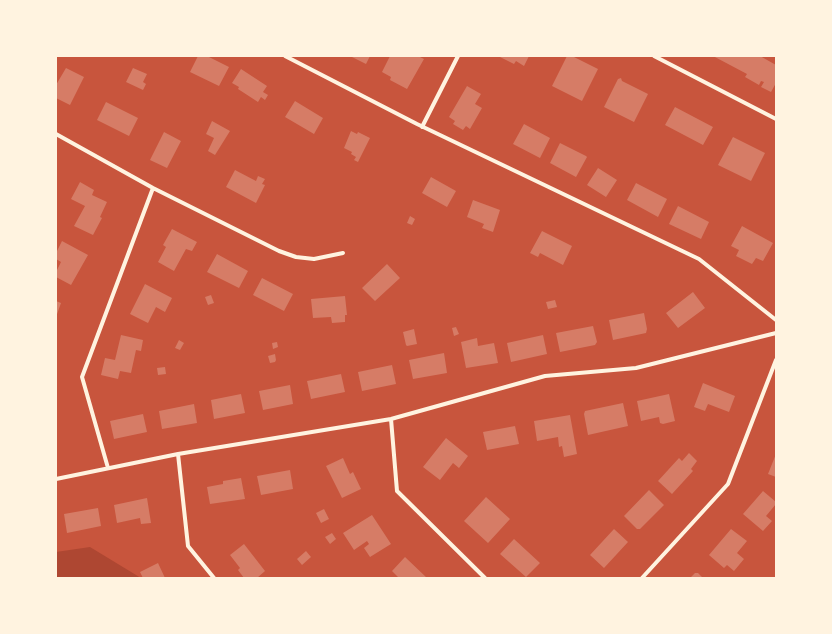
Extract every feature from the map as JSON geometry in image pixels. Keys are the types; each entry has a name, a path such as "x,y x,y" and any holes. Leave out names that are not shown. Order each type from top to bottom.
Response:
{"street":[{"path":"285,56 422,127 699,259 776,320"},
{"path":"422,127 458,56"},
{"path":"654,56 776,119"},
{"path":"56,134 153,188 279,251 296,257 314,259 343,253"},
{"path":"108,468 82,377 153,188"},
{"path":"56,479 178,454 391,419 545,376 636,368 776,333"},
{"path":"642,578 728,484 776,360"},
{"path":"391,419 397,491 485,578"},
{"path":"178,454 188,546 214,578"}],"shaded area":[{"path":"90,547 141,578 56,578 56,552"}],"building":[{"path":"198,56 207,56 229,67 219,86 190,72"},
{"path":"350,56 370,56 366,64"},
{"path":"390,56 418,56 424,59 407,89 390,80 391,77 382,72"},
{"path":"529,56 524,66 516,61 514,64 500,57"},
{"path":"567,56 572,56 598,69 582,101 552,86"},
{"path":"713,56 760,56 776,65 776,83 771,92 761,87 764,82 761,81 759,85 745,77 747,74"},
{"path":"66,68 84,77 70,105 56,98 56,85"},
{"path":"133,68 147,74 143,82 146,84 143,90 126,82"},
{"path":"241,69 267,86 263,92 268,95 265,100 261,97 258,102 238,89 239,87 232,83"},
{"path":"621,78 622,81 648,94 634,122 604,107 618,79"},
{"path":"467,86 481,94 475,104 482,108 470,129 466,126 463,130 453,124 455,121 449,117"},
{"path":"295,101 323,118 314,134 285,117"},
{"path":"106,102 138,118 129,136 97,120"},
{"path":"675,107 713,127 703,145 665,125"},
{"path":"212,121 230,131 215,155 208,151 214,138 206,134"},
{"path":"524,124 550,138 540,158 513,144"},
{"path":"351,131 357,134 358,132 370,138 358,162 354,160 356,157 351,154 352,152 344,148"},
{"path":"164,132 181,141 167,168 150,160"},
{"path":"733,137 765,153 751,181 718,165"},
{"path":"560,143 587,157 576,177 550,163"},
{"path":"598,168 617,180 606,197 587,185"},
{"path":"235,170 256,181 258,176 265,179 262,184 265,185 256,203 226,187"},
{"path":"431,177 456,191 447,207 422,193"},
{"path":"80,182 94,190 92,195 107,202 100,217 102,218 93,235 74,226 85,206 71,199"},
{"path":"636,183 667,199 658,217 627,200"},
{"path":"473,200 500,210 493,232 482,228 484,224 467,217"},
{"path":"678,206 709,222 701,239 669,224"},
{"path":"410,216 415,219 412,225 407,223"},
{"path":"742,226 773,243 763,261 756,258 752,264 736,256 739,250 731,246"},
{"path":"172,229 197,242 192,251 186,249 174,271 158,262 166,247 163,245"},
{"path":"542,231 572,246 563,265 540,253 538,257 530,253"},
{"path":"62,241 88,255 71,285 56,277 56,272 61,262 56,259 56,253"},
{"path":"217,254 248,271 239,288 207,272"},
{"path":"387,264 400,278 375,301 362,288"},
{"path":"262,278 293,294 284,311 253,295"},
{"path":"145,284 172,298 165,312 156,307 148,323 130,314"},
{"path":"693,292 705,308 678,328 666,313"},
{"path":"211,295 214,303 208,305 205,297"},
{"path":"345,296 347,315 345,315 345,322 332,323 331,317 313,318 311,299"},
{"path":"555,300 557,307 548,309 546,302"},
{"path":"56,301 61,303 56,317"},
{"path":"644,313 647,329 646,333 613,340 609,320"},
{"path":"593,326 597,342 595,345 560,352 556,333"},
{"path":"456,327 459,334 454,336 452,328"},
{"path":"414,329 417,344 407,346 403,332"},
{"path":"121,335 143,340 141,351 136,350 131,373 120,371 118,379 101,375 105,358 115,360"},
{"path":"543,335 547,354 511,362 507,343"},
{"path":"477,338 478,346 494,343 498,363 466,368 461,342"},
{"path":"179,340 184,343 180,350 175,348"},
{"path":"277,342 278,347 273,349 272,343"},
{"path":"444,353 447,373 413,379 409,360"},
{"path":"275,354 275,362 270,363 268,356"},
{"path":"392,365 396,384 362,391 358,372"},
{"path":"165,367 166,374 158,375 157,368"},
{"path":"341,374 345,392 311,399 307,381"},
{"path":"703,383 735,396 729,412 708,404 705,411 694,407"},
{"path":"290,385 293,404 263,410 259,391"},
{"path":"241,394 245,413 214,419 211,400"},
{"path":"669,394 675,421 663,424 660,423 659,417 641,421 637,401"},
{"path":"623,403 628,426 588,435 584,414 585,411"},
{"path":"194,404 197,423 162,429 159,411"},
{"path":"143,414 147,432 114,439 110,421"},
{"path":"570,415 577,454 564,457 562,446 559,447 558,437 537,441 534,421"},
{"path":"515,426 519,444 487,450 483,432"},
{"path":"446,438 468,456 459,468 453,463 440,480 423,467"},
{"path":"689,453 697,461 691,469 693,471 672,494 658,481 679,458 682,461"},
{"path":"776,454 776,477 768,474"},
{"path":"343,458 350,474 353,472 361,489 342,498 326,466"},
{"path":"290,470 293,489 261,495 257,476"},
{"path":"241,478 245,499 210,504 207,487 223,484 223,481"},
{"path":"649,490 664,505 640,529 637,529 624,516"},
{"path":"763,491 776,502 776,504 766,516 772,521 763,531 743,514"},
{"path":"486,497 510,519 488,543 464,521"},
{"path":"147,498 151,523 141,524 140,518 117,523 114,505"},
{"path":"98,508 101,526 67,533 64,514"},
{"path":"324,509 329,519 321,523 316,513"},
{"path":"372,515 391,544 370,557 364,548 369,544 367,541 354,550 343,533"},
{"path":"614,529 628,542 604,568 590,555"},
{"path":"731,529 747,541 737,553 744,559 734,571 727,565 724,568 709,555"},
{"path":"332,533 336,539 330,544 325,537"},
{"path":"514,539 540,563 526,577 500,554"},
{"path":"244,544 265,571 257,578 244,578 238,570 240,568 230,555"},
{"path":"306,551 311,557 302,565 297,559"},
{"path":"405,557 427,578 399,578 392,571"},
{"path":"158,563 165,578 143,578 140,572"},
{"path":"695,573 698,573 703,578 690,578"}]}
